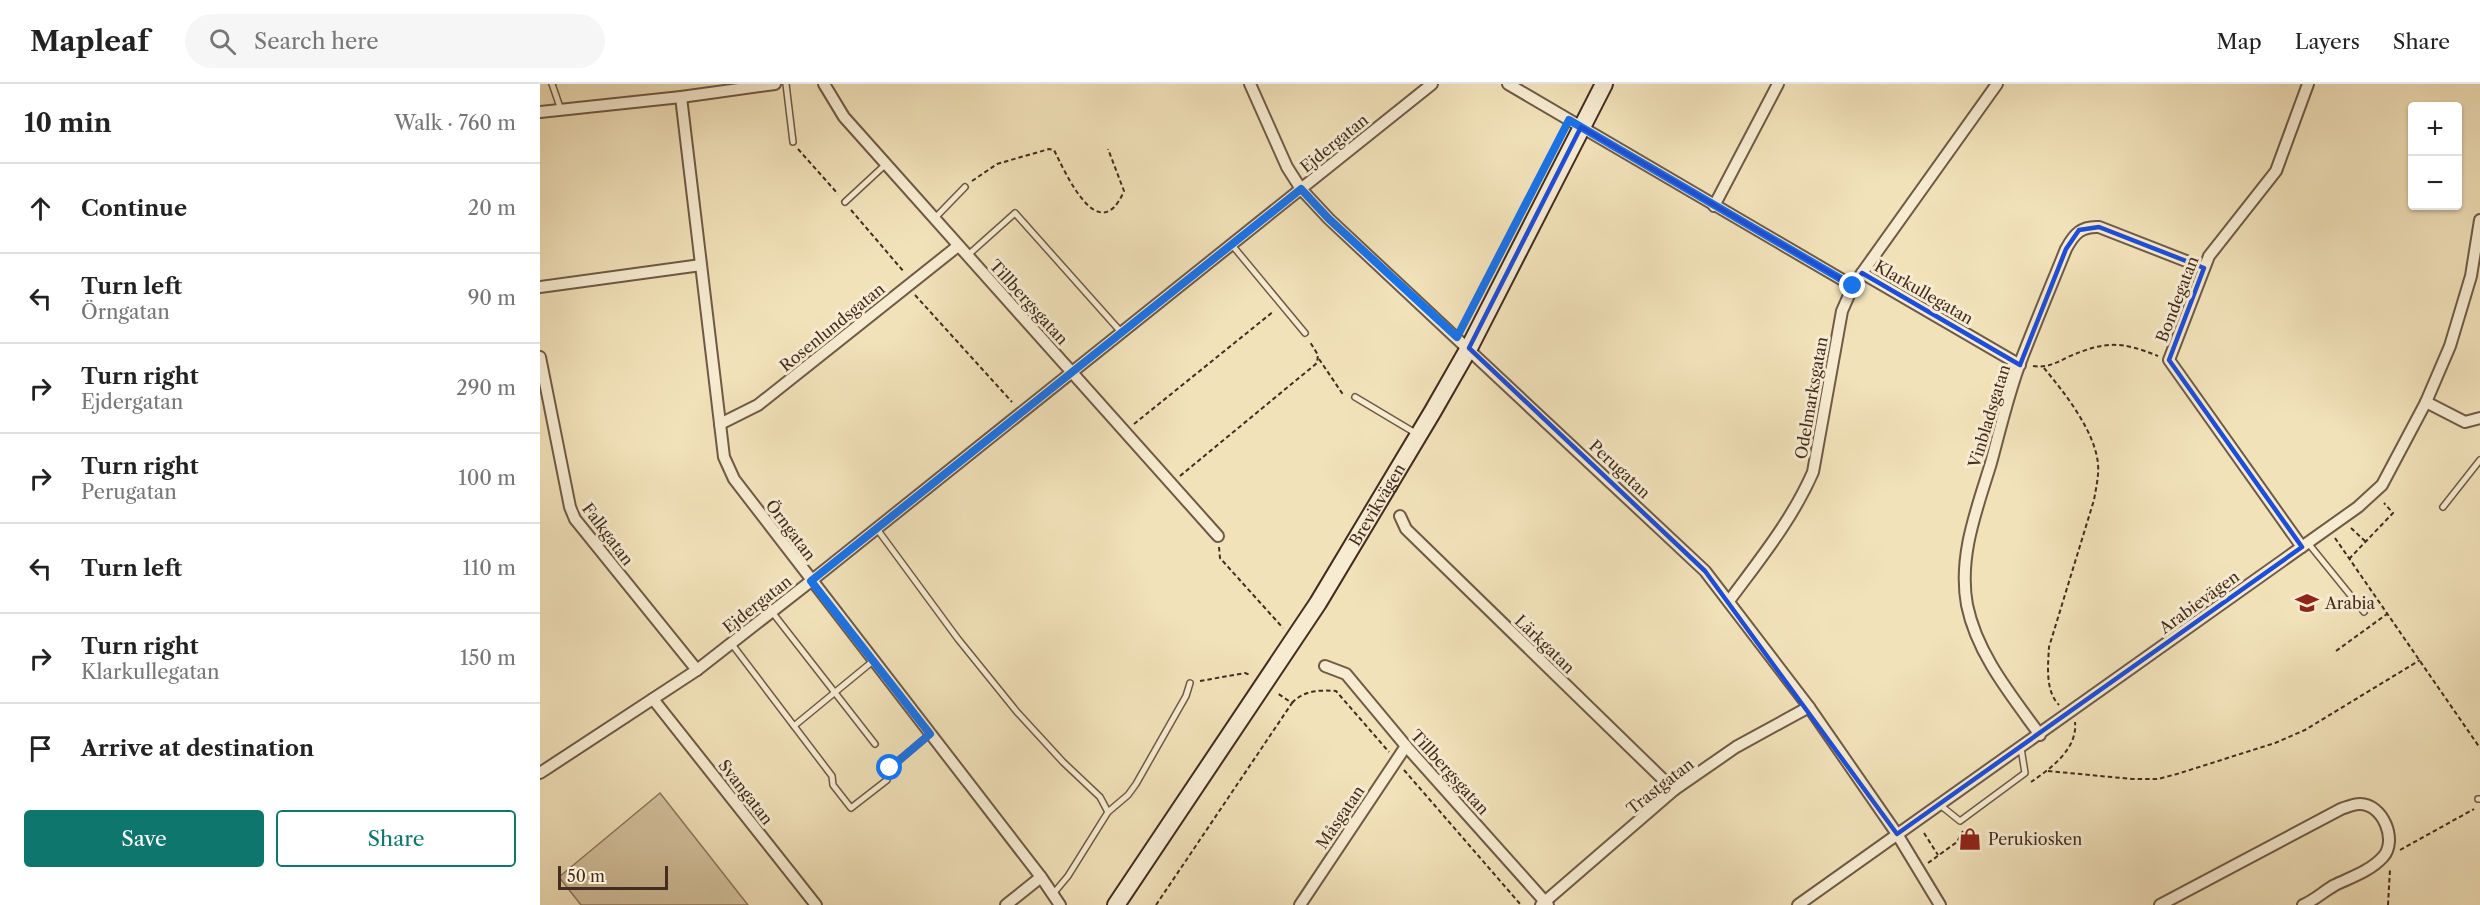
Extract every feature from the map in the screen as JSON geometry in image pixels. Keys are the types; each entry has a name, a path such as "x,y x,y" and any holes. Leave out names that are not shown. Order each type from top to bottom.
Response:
{"street":[{"path":"540,112 775,84"},
{"name":"Tillbergsgatan","path":"824,84 844,117 1218,536"},
{"name":"Perugatan","path":"1250,84 1287,167 1301,189 1329,219 1706,571 1809,707 1897,834 1940,905"},
{"name":"Ejdergatan","path":"540,773 697,670 1073,373 1432,84"},
{"name":"Klarkullegatan","path":"1508,84 1853,286 1862,273 2020,365"},
{"name":"Brevikvägen","path":"1116,905 1318,603 1419,435 1469,348 1604,84"},
{"path":"1714,206 1778,84"},
{"path":"1862,273 1997,84"},
{"name":"Bondegatan","path":"2305,545 2169,360 2209,256 2276,171 2308,84"},
{"name":"Örngatan","path":"681,97 724,457 734,479 1041,877 1060,905"},
{"name":"Arabievägen","path":"1798,905 2358,507 2382,484 2426,402 2450,346 2471,276 2480,220"},
{"name":"Vinbladsgatan","path":"2040,735 1984,651 1968,605 1965,578 1966,553 1972,524 2020,365 2066,249 2072,236 2079,230 2089,226 2098,227 2204,268"},
{"name":"Rosenlundsgatan","path":"720,424 758,405 958,246"},
{"path":"540,287 701,265"},
{"name":"Odelmarksgatan","path":"1729,601 1787,522 1803,496 1813,472 1842,311 1853,286"},
{"name":"Falkgatan","path":"540,357 570,507 575,519 697,670"},
{"path":"2426,402 2465,422 2480,418"},
{"name":"Lärkgatan","path":"1400,516 1406,529 1674,790"},
{"name":"Tillbergsgatan","path":"1325,666 1346,674 1545,904"},
{"name":"Svangatan","path":"653,699 816,905"},
{"name":"Trastgatan","path":"1545,904 1674,790 1737,747 1809,707"},
{"name":"Måsgatan","path":"1300,905 1406,746"},
{"path":"2160,905 2341,809 2361,803 2373,809 2383,818 2389,843 2387,856 2373,867 2303,905"},
{"path":"1006,905 1041,877"}],"lane":[{"path":"552,84 561,110"},
{"path":"786,84 793,142"},
{"path":"844,202 886,164"},
{"path":"934,219 965,187"},
{"path":"967,255 1015,213 1122,333"},
{"path":"1232,244 1305,333"},
{"path":"1355,397 1419,435"},
{"path":"2443,507 2480,460"},
{"path":"877,529 980,666 1055,753 1100,797 1108,812"},
{"path":"2305,545 2364,612"},
{"path":"772,612 875,744"},
{"path":"731,643 832,776 833,785 851,808 887,780 890,768 930,734"},
{"path":"794,726 873,661"},
{"path":"1053,894 1068,876 1108,812 1128,795 1136,784 1186,696 1190,683"},
{"path":"1940,805 1960,821 2025,773 2021,748"}],"path":[{"path":"793,142 910,284 1022,413"},
{"path":"965,187 997,164 1049,148 1054,150 1066,177 1086,204 1100,213 1109,211 1116,205 1124,191 1108,148"},
{"path":"1125,432 1282,305"},
{"path":"1305,333 1319,359 1343,392 1344,398 1355,397"},
{"path":"2020,365 2044,368 2106,344 2133,346 2169,360"},
{"path":"1171,483 1319,359"},
{"path":"2029,784 2048,771 2062,757 2072,742 2076,724 2055,701 2049,685 2049,647 2094,500 2098,476 2098,461 2077,410 2044,368"},
{"path":"2349,560 2393,513 2384,503"},
{"path":"2349,526 2366,542"},
{"path":"2328,528 2480,748"},
{"path":"1218,536 1220,558 1283,628 1288,620"},
{"path":"2336,651 2387,614"},
{"path":"2048,771 2158,779 2178,774 2275,743 2305,730 2420,660"},
{"path":"1190,683 1245,673 1292,703"},
{"path":"1156,905 1292,703 1299,695 1320,690 1336,691 1521,905"},
{"path":"2388,905 2391,863 2387,856 2475,808 2479,799"},
{"path":"1916,821 1938,855"},
{"path":"1919,870 1957,842 1962,831 1971,824"}],"highlighted area":[{"path":"1581,127 1853,286 1862,273 2020,365 2066,249 2079,230 2099,227 2204,268 2169,360 2302,547 1897,834 1705,571 1469,348"}],"shaded area":[{"path":"660,793 748,905 581,905 559,877"}],"place":[{"name":"Arabia","path":"2307,603"},
{"name":"Perukiosken","path":"1970,839"}],"route":[{"path":"890,768 930,734 811,581 1301,189 1329,219 1457,337 1569,120 1853,286"}]}
